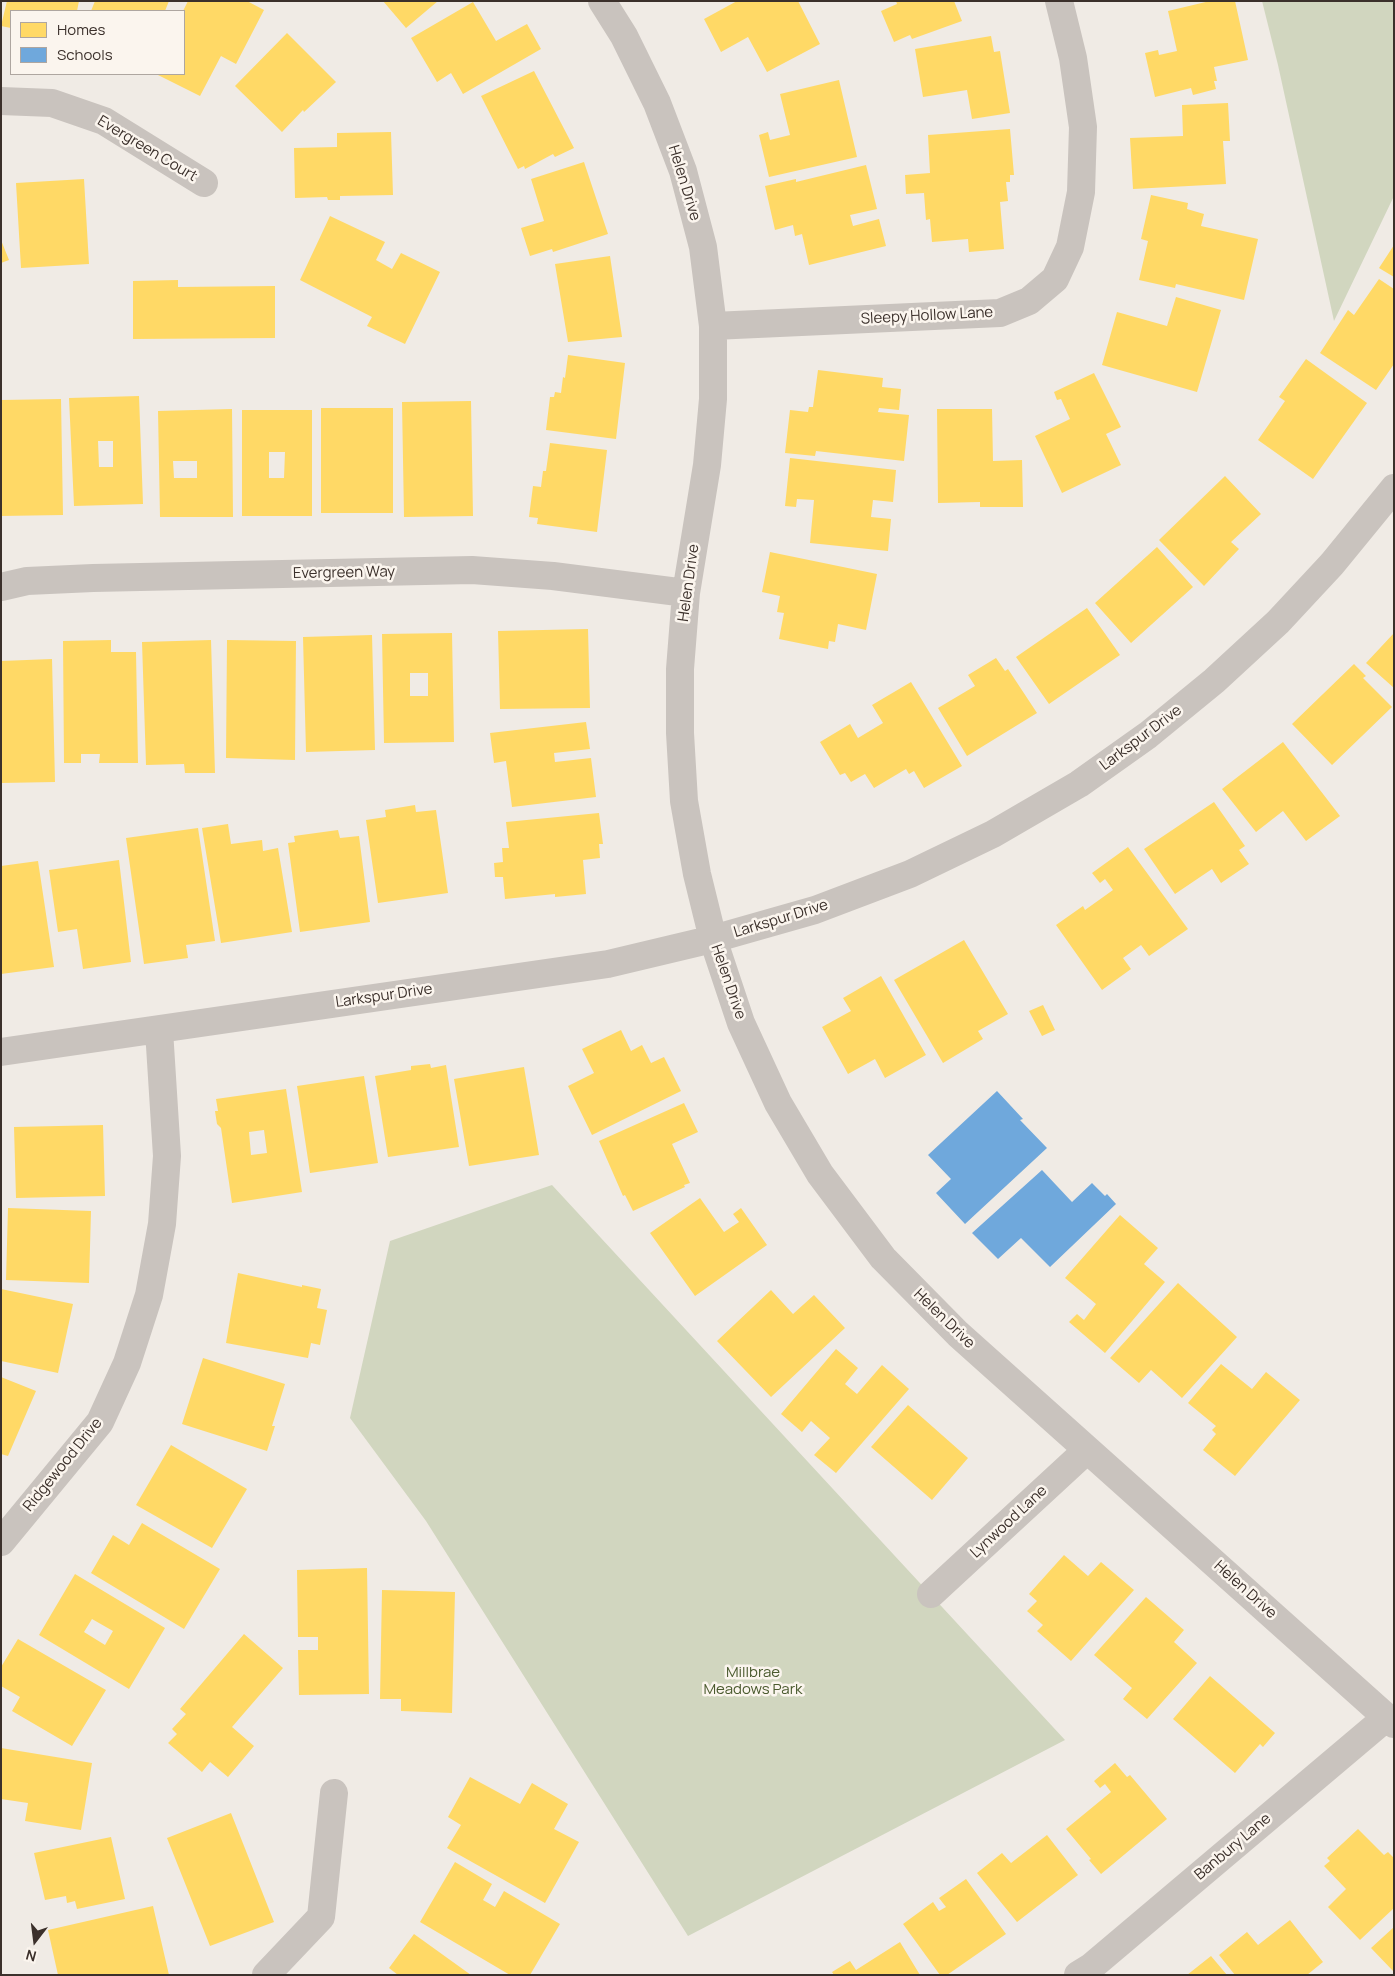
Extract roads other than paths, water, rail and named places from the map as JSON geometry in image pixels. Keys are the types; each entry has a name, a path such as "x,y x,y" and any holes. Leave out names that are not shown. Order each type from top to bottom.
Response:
{"street":[{"name":"Helen Drive","path":"602,1 624,36 657,103 683,171 703,247 713,326 713,399 707,465 686,593 680,670 680,733 684,801 697,874 713,939 741,1023 778,1103 820,1174 883,1258 958,1334 1391,1720"},
{"name":"Sleepy Hollow Lane","path":"713,326 1000,313 1029,301 1055,279 1070,247 1081,192 1083,127 1073,58 1059,1"},
{"name":"Evergreen Court","path":"1,101 52,104 104,121 204,183"},
{"name":"Larkspur Drive","path":"1,1052 608,964 713,939 815,910 910,874 994,834 1079,784 1148,734 1192,699 1278,622 1391,497"},
{"name":"Evergreen Way","path":"1,587 27,581 93,578 472,570 553,576 686,593"},
{"name":"Ridgewood Drive","path":"1,1542 100,1422 127,1363 149,1295 162,1224 167,1156 159,1030"},
{"name":"Lynwood Lane","path":"931,1594 1087,1450"},
{"name":"Banbury Lane","path":"1078,1975 1091,1967 1391,1720"},
{"path":"266,1975 321,1917 334,1793"}],"park label":[{"name":"Millbrae Meadows Park","path":"753,1682"}]}
